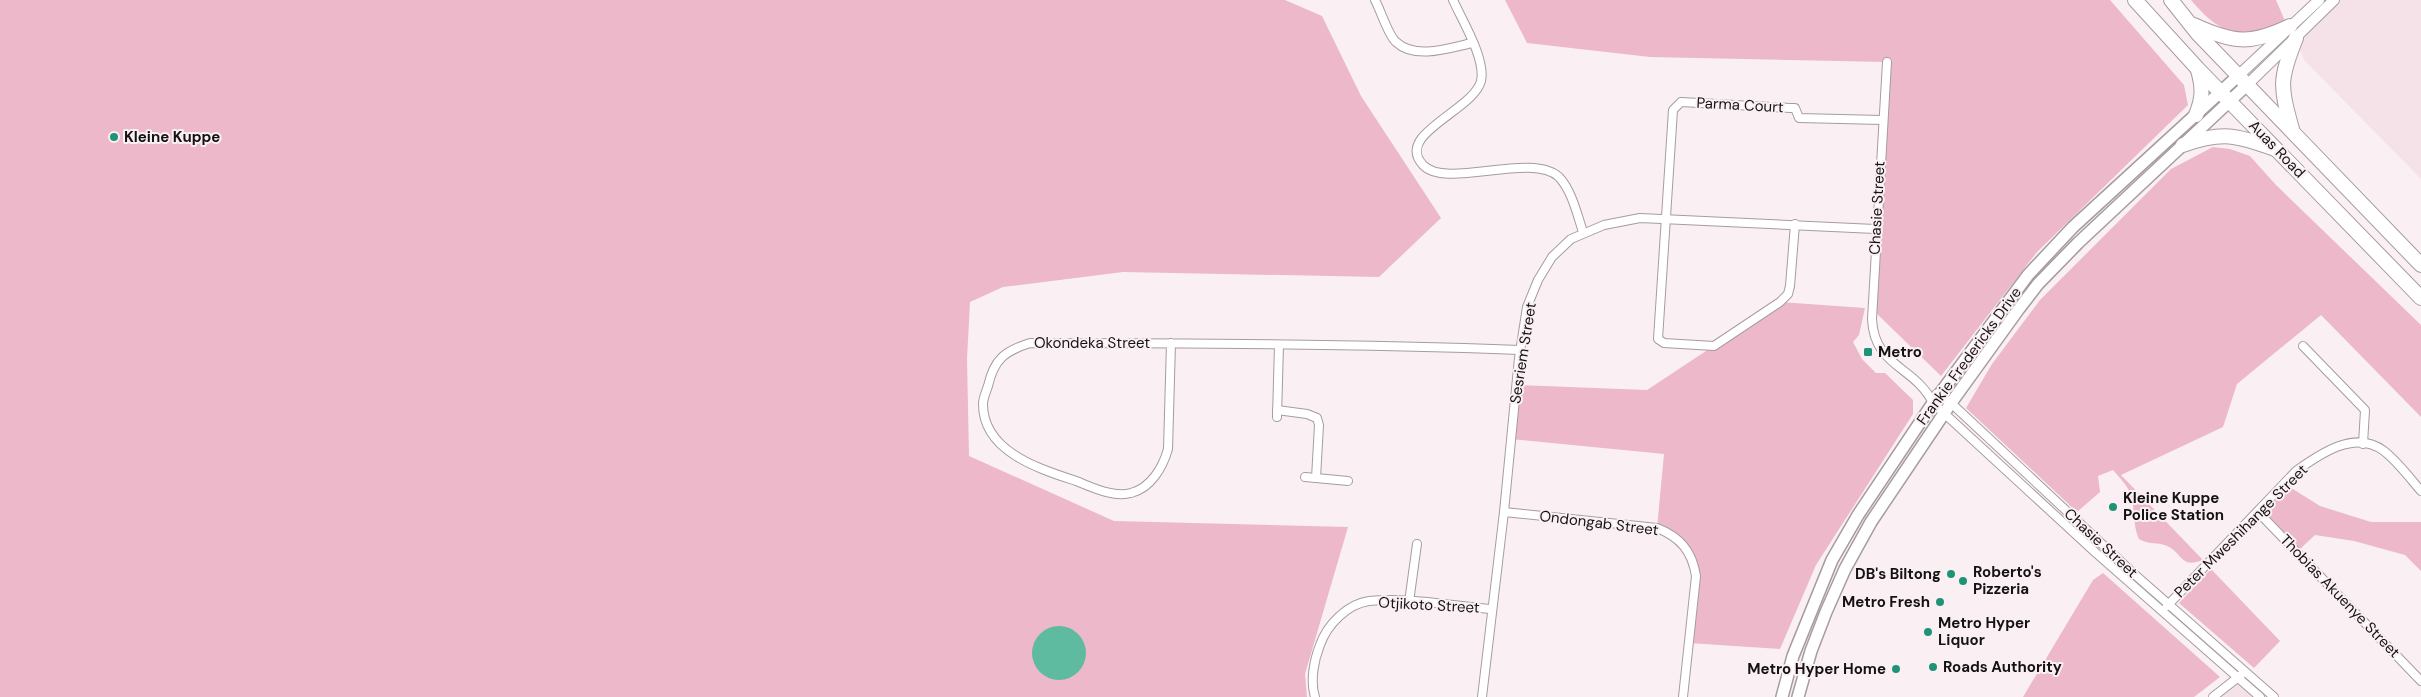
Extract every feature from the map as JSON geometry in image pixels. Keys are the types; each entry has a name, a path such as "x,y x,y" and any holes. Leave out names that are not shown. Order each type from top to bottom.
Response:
{"highway":[{"name":"Auas Road","path":"2134,0 2198,69 2421,298"},
{"name":"Auas Road","path":"2171,0 2189,22 2421,266"},
{"path":"2189,22 2217,36 2242,41 2293,32 2282,88 2293,131"},
{"path":"2196,115 2202,100 2203,89 2198,69"},
{"path":"2183,145 2207,137 2224,135 2258,142 2278,150"}],"main road":[{"name":"Frankie Fredericks Drive","path":"1798,697 1811,651 1845,569 1871,522 1948,408 2038,284 2078,243 2183,145 2243,79"},
{"name":"Frankie Fredericks Drive","path":"1782,697 1793,656 1832,560 1858,515 1936,399 2028,275 2074,227 2196,115 2226,96"}],"street":[{"path":"1375,0 1395,41 1408,50 1445,49 1472,43"},
{"path":"1452,0 1482,66 1481,81 1467,102 1427,131 1419,140 1418,158 1423,165 1438,174 1536,168 1552,172 1560,179 1574,203 1583,232"},
{"path":"2293,32 2319,0"},
{"path":"2243,79 2293,32 2334,0"},
{"name":"Chasie Street","path":"1886,62 1875,229 1872,319 1876,343 1889,360 1948,408 2274,697"},
{"name":"Parma Court","path":"1665,219 1673,110 1680,102 1795,108 1799,118 1882,120"},
{"name":"Sesriem Street","path":"1482,697 1526,307 1538,280 1552,257 1571,239 1583,232 1625,219 1795,224 1875,229"},
{"path":"1665,219 1658,339 1664,343 1702,346 1714,346 1780,302 1788,294 1795,224"},
{"name":"Okondeka Street","path":"1172,343 1168,449 1165,461 1156,475 1144,486 1131,493 1109,493 1022,461 1002,446 988,425 983,404 989,379 997,363 1009,349 1030,342 1172,343 1520,350"},
{"path":"1279,345 1277,414 1307,414 1317,418 1319,425 1316,478"},
{"path":"2303,346 2365,410 2363,444"},
{"name":"Chasie Street","path":"1948,408 2037,500 2260,697"},
{"name":"Peter Mweshihange Street","path":"2162,611 2296,472 2318,455 2337,446 2350,443 2363,444 2382,450 2421,491"},
{"path":"1305,477 1348,481"},
{"name":"Ondongab Street","path":"1504,512 1657,528 1679,540 1689,550 1694,560 1696,576 1683,697"},
{"name":"Thobias Akuenye Street","path":"2258,512 2421,681"},
{"path":"1409,602 1417,544"},
{"name":"Otjikoto Street","path":"1315,697 1313,676 1317,651 1324,634 1338,618 1355,607 1368,602 1409,602 1491,609"},
{"path":"2213,697 2245,672"}],"shaded area":[{"path":"0,0 1285,0 1322,16 1361,96 1441,218 1379,277 1123,272 1003,287 970,302 967,359 969,456 1114,521 1348,527 1305,674 1307,697 0,697"},
{"path":"1505,0 2110,0 2184,85 2188,105 2037,252 1941,376 1872,309 1886,62 1650,57 1527,43"},
{"path":"2191,0 2276,0 2285,21 2256,30 2234,31 2223,28 2213,22"},
{"path":"2334,0 2421,0 2421,179 2304,60 2296,38"},
{"path":"2213,147 2230,149 2250,156 2276,185 2421,325 2421,417 2321,315 2237,384 2223,427 2121,475 2203,560 2190,563 2182,559 2167,546 2139,539 2135,528 2130,493 2113,470 2098,476 2100,492 2077,512 1966,408 1992,364 2040,300 2171,169"},
{"path":"1780,302 1865,308 1859,335 1853,342 1862,359 1876,373 1885,373 1913,400 1913,414 1816,565 1780,649 1689,643 1696,576 1689,550 1657,528 1664,454 1511,439 1516,385 1647,390"},
{"path":"2288,486 2320,506 2371,522 2421,522 2421,571 2405,555 2354,541 2315,535 2299,550 2264,512"},
{"path":"2211,569 2280,641 2254,668 2179,603"},
{"path":"2103,573 2220,677 2194,697 2023,697 2093,580"},
{"path":"1054,626 1064,626 1074,630 1082,638 1086,653 1082,668 1074,676 1064,680 1054,680 1044,676 1036,668 1032,658 1032,648 1036,638 1044,630"},
{"path":"2239,678 2260,697 2213,697"}],"place":[{"name":"Kleine Kuppe","path":"114,137"},
{"name":"Metro","path":"1868,352"},
{"name":"Kleine Kuppe Police Station","path":"2113,507"},
{"name":"DB's Biltong","path":"1951,574"},
{"name":"Roberto's Pizzeria","path":"1963,581"},
{"name":"Metro Fresh","path":"1940,602"},
{"name":"Metro Hyper Liquor","path":"1928,632"},
{"name":"Roads Authority","path":"1933,667"},
{"name":"Metro Hyper Home","path":"1896,669"}]}
